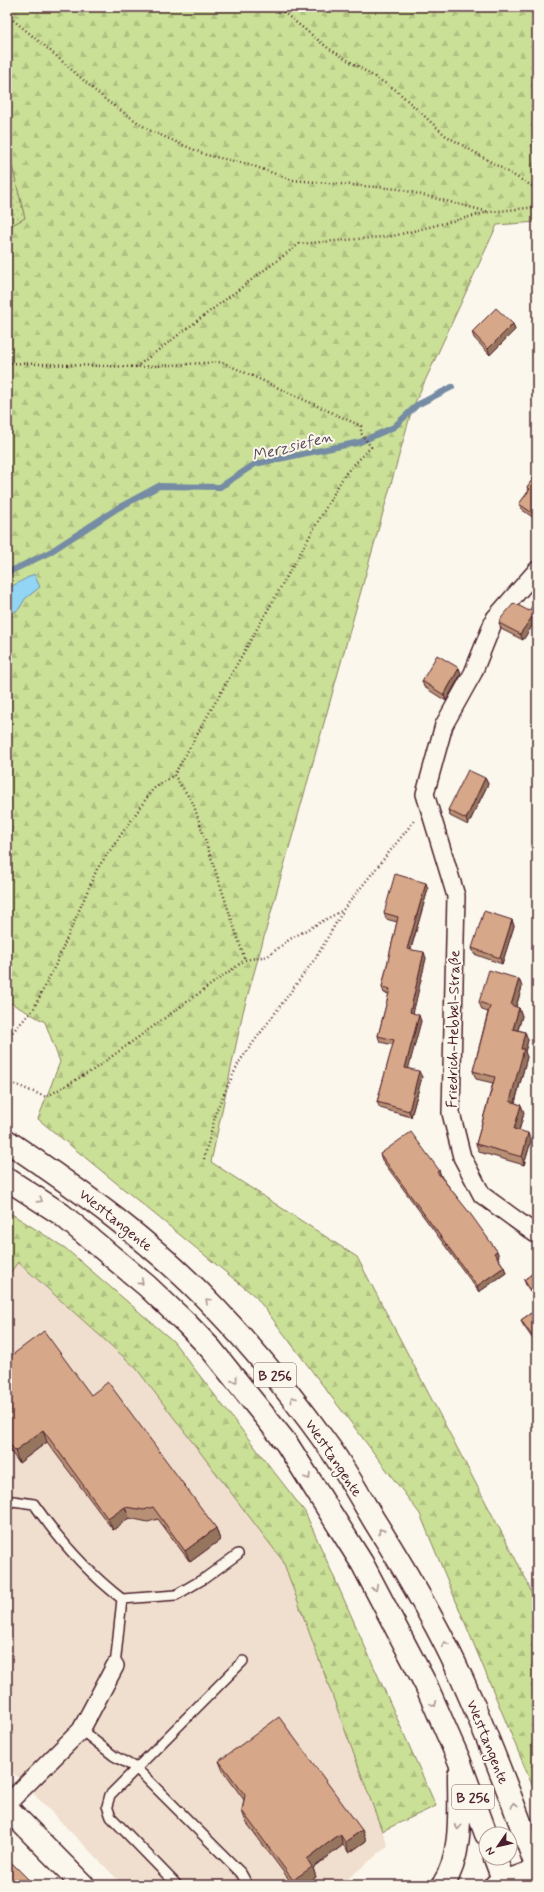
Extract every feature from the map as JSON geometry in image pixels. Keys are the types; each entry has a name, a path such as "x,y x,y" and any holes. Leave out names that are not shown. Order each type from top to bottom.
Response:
{"main road":[{"name":"Westtangente","path":"7,1140 71,1184 143,1240 214,1306 270,1368 330,1449 400,1562 440,1634 462,1679 502,1774 537,1869"},
{"name":"Westtangente","path":"7,1180 61,1214 147,1286 181,1318 211,1349 287,1444 362,1563 426,1685 459,1760 483,1826"},
{"name":"B 256","path":"443,1885 456,1851 459,1808 459,1760"},
{"path":"7,1808 83,1885"},
{"path":"497,1866 500,1883 537,1869"}],"street":[{"path":"426,798 444,725 473,673 496,618 537,570"},
{"name":"Friedrich-Hebbel-Straße","path":"426,798 456,896 451,1113 462,1157 482,1195 537,1234"},
{"path":"7,1804 81,1730 115,1666"}],"lane":[{"path":"7,1506 13,1501 34,1504 73,1555 102,1584 122,1599 176,1595 205,1578 238,1554"},
{"path":"115,1666 122,1599"},
{"path":"177,1885 111,1817 107,1806 110,1795 242,1661"},
{"path":"81,1730 114,1756 136,1768 241,1873 246,1882 245,1885"}],"path":[{"path":"277,7 328,48 396,90 445,135 537,189"},
{"path":"7,15 107,101 149,130 206,155 248,164 292,180 399,188 489,212"},
{"path":"136,367 299,244 393,236 489,212 537,207"},
{"path":"7,363 136,367 222,362 361,426 361,433 370,447 345,474 174,775 153,789 97,869 55,966 33,1010 7,1038"},
{"path":"174,775 193,803 245,960"},
{"path":"204,1159 217,1109 238,1062 317,956 343,910 420,812 426,798"},
{"path":"7,1082 46,1097 93,1070 245,960 268,956 290,939 343,910"}],"shaded area":[{"path":"18,1262 136,1368 283,1561 388,1846 340,1885 123,1885 7,1767 7,1277"}],"green space":[{"path":"7,7 537,7 537,222 497,225 412,409 243,1012 211,1162 357,1257 527,1581 537,1607 537,1797 420,1514 256,1297 38,1119 60,1062 45,1022 7,1001 7,840 13,828 7,824 7,228 25,218 7,146"},
{"path":"7,146 25,218 7,228"},
{"path":"7,1211 65,1248 173,1341 305,1512 436,1806 382,1831 283,1561 136,1368 18,1262 7,1277"}],"water":[{"path":"34,574 40,587 25,599 19,609 14,612 7,604 7,589"}],"building":[{"path":"496,308 513,324 488,349 472,332"},
{"path":"536,474 537,516 519,504 530,489 527,487"},
{"path":"537,599 537,620 532,617 520,634 499,623 514,603 529,611"},
{"path":"437,655 459,668 444,695 422,681"},
{"path":"468,770 485,778 466,819 448,810"},
{"path":"395,874 426,883 407,949 424,952 410,1012 419,1015 405,1068 419,1071 409,1111 377,1102 394,1040 378,1036 390,989 382,987 398,917 384,913"},
{"path":"484,911 512,920 500,958 472,948"},
{"path":"489,970 519,979 511,1005 519,1008 513,1029 525,1032 521,1049 524,1049 510,1101 521,1105 514,1129 528,1133 522,1157 476,1144 495,1077 473,1071 490,1006 479,1002"},
{"path":"411,1132 439,1170 437,1172 469,1212 497,1251 494,1253 504,1267 477,1286 380,1154"},
{"path":"537,1270 537,1299 524,1280"},
{"path":"537,1309 537,1339 535,1340 521,1320"},
{"path":"44,1331 91,1395 108,1382 216,1528 185,1551 153,1507 144,1510 125,1507 108,1519 43,1430 15,1451 7,1440 7,1359"},
{"path":"279,1717 362,1830 345,1842 340,1834 307,1859 312,1867 293,1880 242,1811 245,1795 219,1761"},
{"path":"7,1858 28,1879 22,1885 7,1885"}],"waterway":[{"name":"Merzsiefen","path":"7,573 50,552 118,508 159,486 220,487 255,464 360,442 394,427 417,405 452,387"}]}
